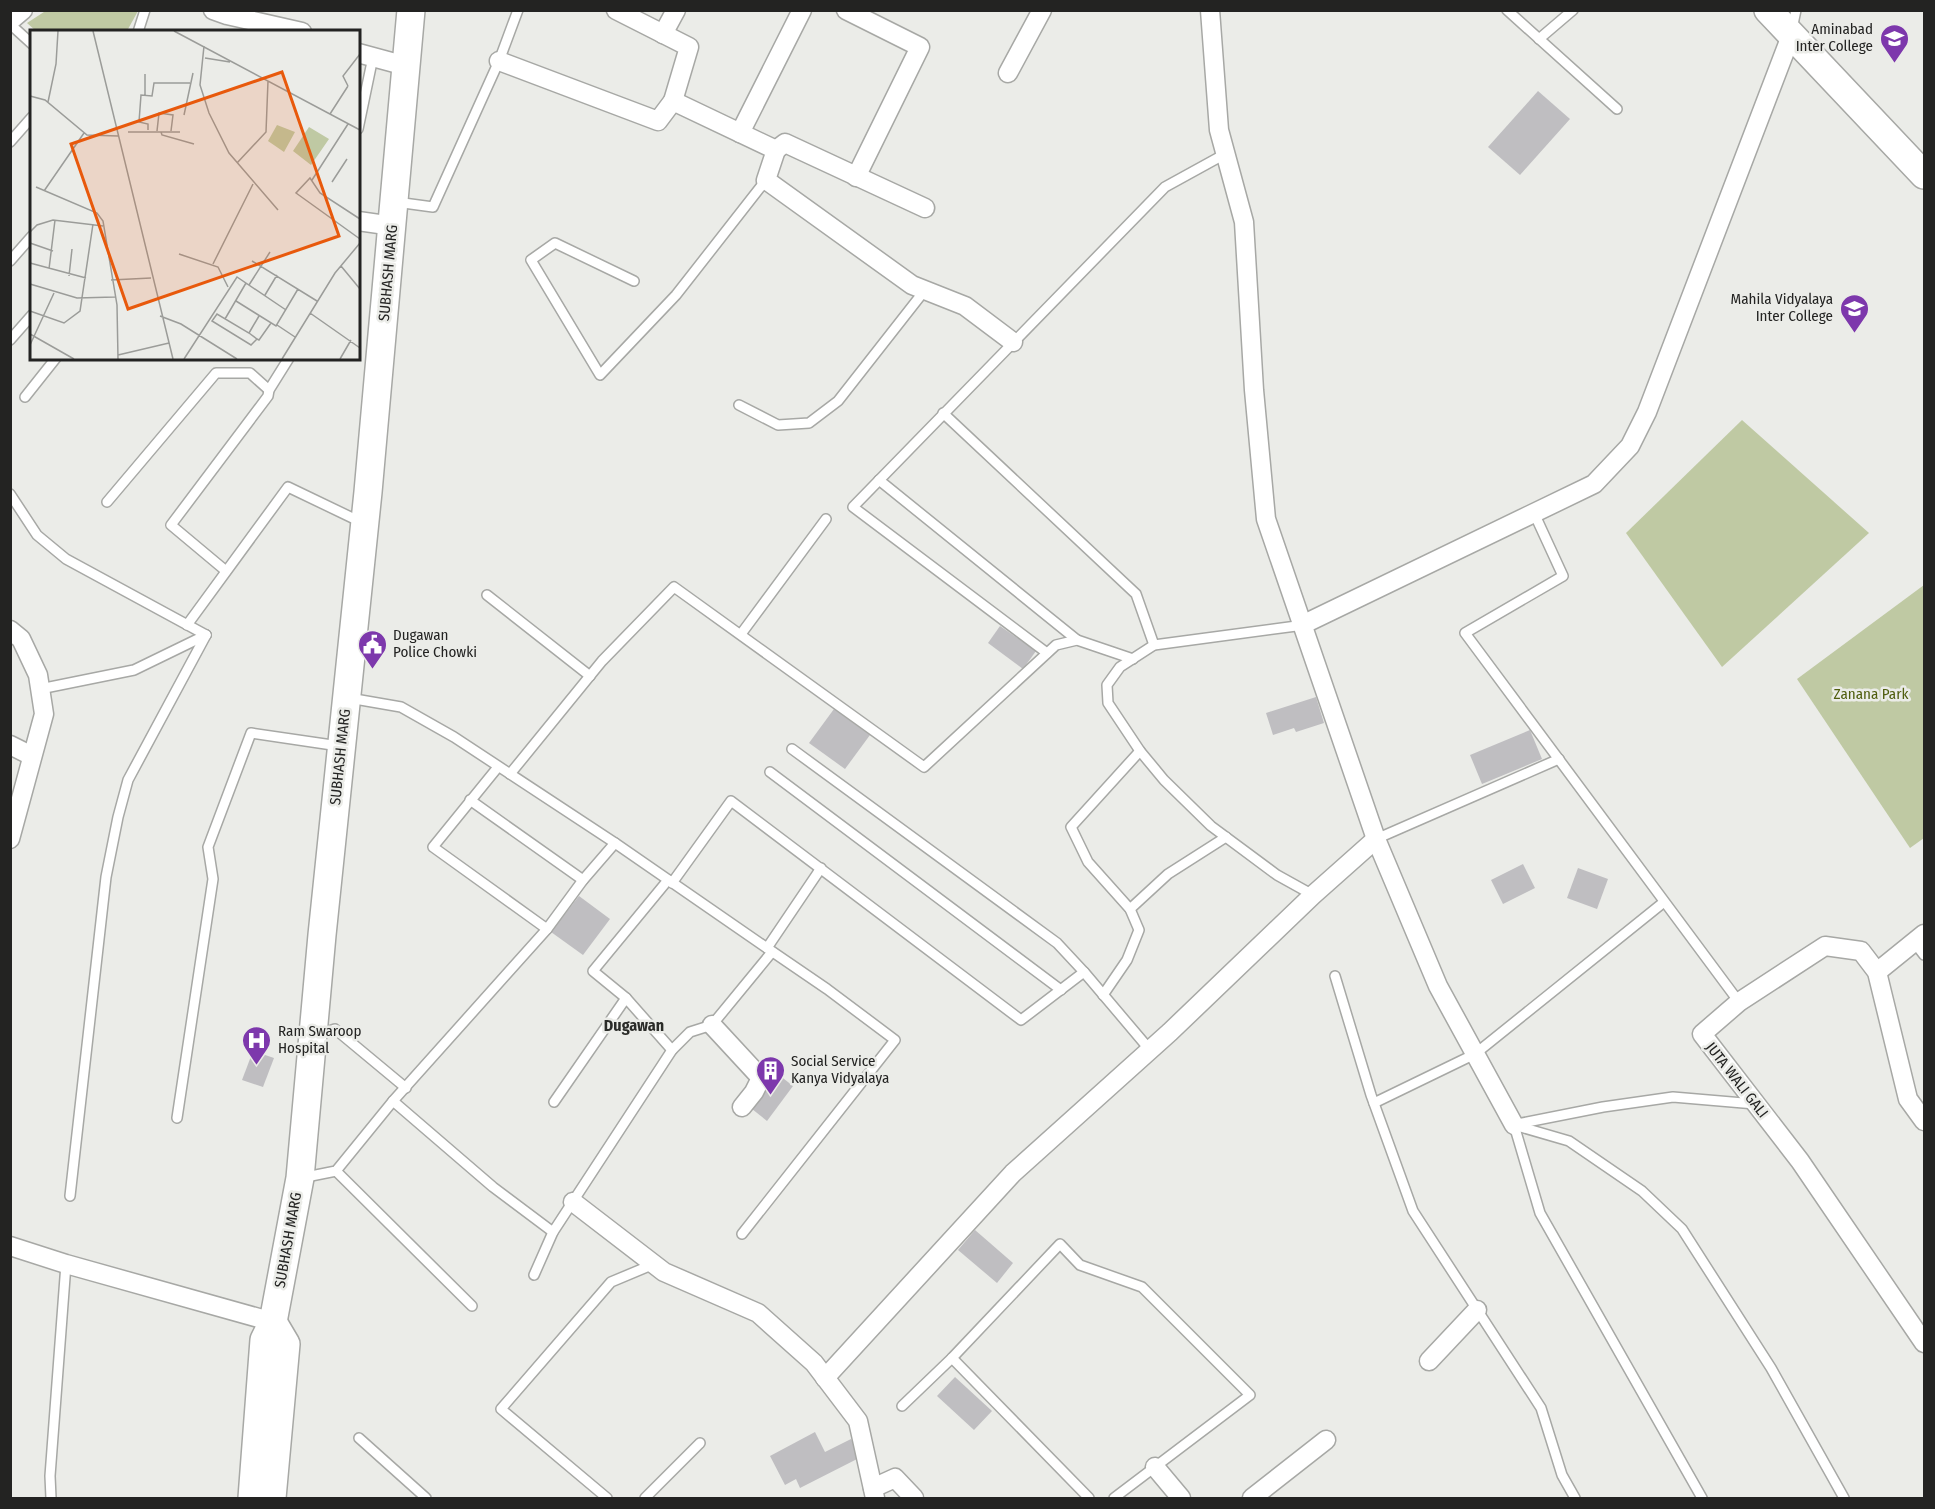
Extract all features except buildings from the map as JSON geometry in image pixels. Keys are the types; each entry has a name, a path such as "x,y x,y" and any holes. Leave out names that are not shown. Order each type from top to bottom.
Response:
{"main road":[{"name":"SUBHASH MARG","path":"252,1498 264,1340 273,1322 300,1178 341,746 365,524 411,10"},
{"path":"1768,10 1794,22 1924,175"},
{"path":"272,1498 286,1344 273,1322"}],"street":[{"path":"10,22 24,10"},
{"path":"213,10 237,18 293,30"},
{"path":"499,61 658,121 673,101 689,47 616,10"},
{"path":"663,34 676,10"},
{"path":"740,133 802,10"},
{"path":"846,10 920,47 856,177"},
{"path":"1008,73 1042,10"},
{"path":"1210,10 1219,130 1244,222 1254,390 1266,519 1376,838 1438,986 1514,1125"},
{"path":"1304,624 1594,484 1630,446 1647,412 1794,22"},
{"path":"366,55 406,66"},
{"path":"673,101 776,150"},
{"path":"925,208 785,143 776,150 766,180 912,285 965,306 1013,342"},
{"path":"360,221 394,214"},
{"path":"10,630 21,639 38,675 44,714 10,838"},
{"path":"10,745 32,756"},
{"path":"825,1378 1012,1173 1150,1050 1376,838"},
{"path":"1877,972 1921,944"},
{"name":"JUTA WALI GALI","path":"1924,1120 1908,1099 1877,972 1861,951 1825,946 1739,1002 1702,1034 1800,1161 1924,1343"},
{"path":"712,1025 761,1078 754,1092 742,1107"},
{"path":"573,1202 664,1272 758,1312 814,1363 858,1421 874,1493 895,1478 914,1498"},
{"path":"10,1246 273,1322"},
{"path":"1430,1361 1477,1310"},
{"path":"1252,1498 1326,1440"},
{"path":"1155,1467 1181,1498"}],"lane":[{"path":"139,30 145,10"},
{"path":"394,214 433,207 499,61 518,10"},
{"path":"1507,10 1617,109"},
{"path":"1539,39 1573,10"},
{"path":"10,22 30,42"},
{"path":"360,110 366,55"},
{"path":"10,142 30,119"},
{"path":"1047,653 853,507 1165,186 1226,154"},
{"path":"634,281 555,243 531,260 600,375 676,295 766,180"},
{"path":"10,261 30,238"},
{"path":"739,405 778,425 809,423 838,401 925,290"},
{"path":"10,340 30,317"},
{"path":"25,397 54,360"},
{"path":"226,571 171,525 268,396 269,390 288,360"},
{"path":"107,502 216,373 250,373 269,390"},
{"path":"943,413 1136,594 1154,645"},
{"path":"879,480 1077,640 1132,659"},
{"path":"188,625 288,487 365,524"},
{"path":"10,494 37,535 66,559 207,635"},
{"path":"1534,513 1563,576 1465,633 1739,1002"},
{"path":"741,634 826,519"},
{"path":"510,774 590,676 674,587 924,767 1056,645 1077,640"},
{"path":"487,595 590,676"},
{"path":"1304,624 1154,645 1120,667 1107,685 1108,703 1140,751 1164,780 1211,826 1277,875 1313,895"},
{"path":"40,689 134,670 207,635"},
{"path":"70,1196 106,877 118,817 128,780 207,635"},
{"path":"346,697 401,707 454,737 615,843 827,989 895,1040 742,1234"},
{"path":"177,1118 213,879 208,847 251,733 341,746"},
{"path":"792,749 1057,944 1084,972 1150,1050"},
{"path":"1104,995 1127,960 1138,930 1130,909 1088,862 1071,827 1140,751"},
{"path":"1376,838 1559,759"},
{"path":"498,767 433,846 547,929"},
{"path":"770,772 1061,990"},
{"path":"470,800 583,880"},
{"path":"672,1050 626,998 592,971 670,882 732,801 1021,1020 1084,972"},
{"path":"1130,909 1168,874 1226,837"},
{"path":"300,1178 336,1171 393,1101 547,929 583,880 615,843"},
{"path":"534,1275 553,1232 672,1050 690,1032 712,1025 770,950 820,868"},
{"path":"1374,1103 1475,1054 1664,902"},
{"path":"1335,976 1374,1103 1413,1211 1541,1408 1562,1475 1575,1498"},
{"path":"554,1102 626,998"},
{"path":"312,1038 335,1029 406,1088"},
{"path":"1514,1125 1603,1107 1673,1097 1755,1104"},
{"path":"393,1101 494,1187 553,1232"},
{"path":"1514,1125 1540,1213 1702,1498"},
{"path":"1514,1125 1569,1141 1642,1191 1682,1229 1771,1368 1844,1498"},
{"path":"336,1171 472,1306"},
{"path":"902,1406 952,1358 1060,1244 1080,1265 1143,1287 1250,1395 1114,1498"},
{"path":"51,1498 50,1476 66,1264"},
{"path":"607,1498 501,1409 611,1282 654,1264"},
{"path":"952,1358 1089,1498"},
{"path":"359,1438 426,1498"},
{"path":"645,1498 700,1443"}],"green space":[{"path":"47,10 138,10 128,30 35,30 27,23"},
{"path":"1742,420 1869,533 1722,667 1626,533"},
{"name":"Zanana Park","path":"1924,585 1924,838 1910,848 1797,679"}],"place":[{"name":"Aminabad Inter College","path":"1894,64"},
{"name":"Mahila Vidyalaya Inter College","path":"1854,334"},
{"name":"Dugawan Police Chowki","path":"372,670"},
{"name":"Ram Swaroop Hospital","path":"257,1066"},
{"name":"Social Service Kanya Vidyalaya","path":"770,1096"}],"district":[{"name":"Dugawan","path":"634,1025"}]}
